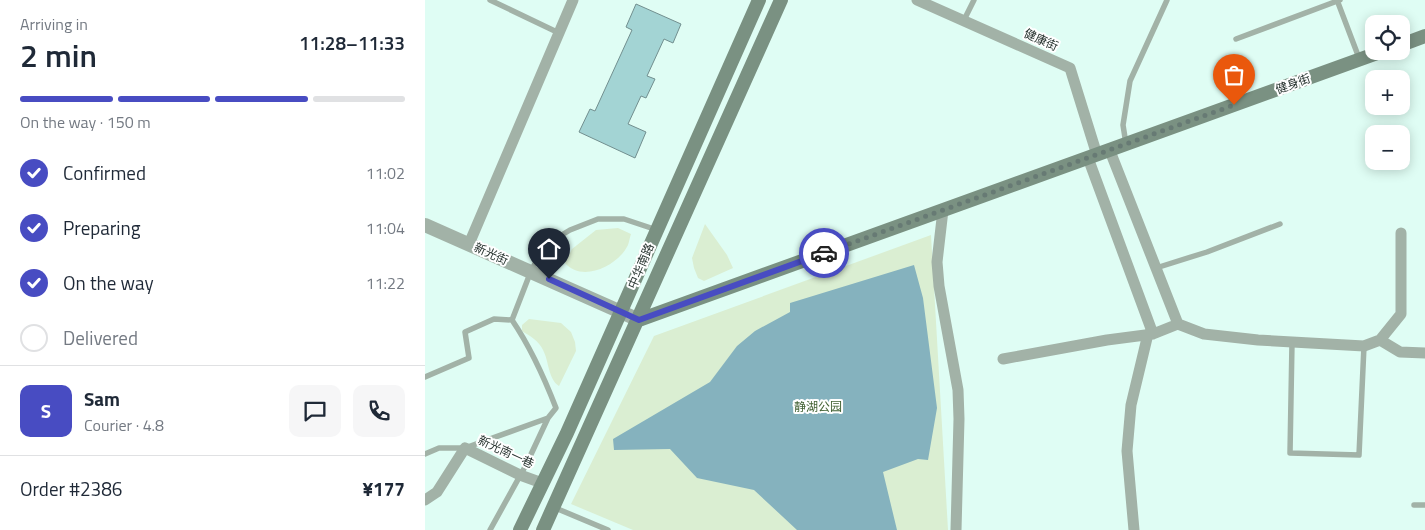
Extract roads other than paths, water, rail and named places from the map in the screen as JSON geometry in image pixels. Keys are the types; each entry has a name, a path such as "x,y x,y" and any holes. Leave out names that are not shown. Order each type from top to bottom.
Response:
{"main road":[{"name":"中华南路","path":"520,530 567,433 759,0"},
{"name":"中华南路","path":"543,530 639,320 781,0"},
{"path":"1410,42 1425,36"},
{"name":"健身街","path":"639,320 1365,58"}],"street":[{"path":"469,244 573,0"},
{"name":"健康街","path":"917,0 1070,68 1098,155"},
{"path":"1098,155 1156,268 1178,324"},
{"path":"1098,155 1150,334 1131,406 1127,451 1134,530"},
{"path":"943,210 937,262 939,286 958,390 956,530"},
{"name":"新光街","path":"425,225 639,320"},
{"path":"1003,358 1150,334 1178,324 1204,334 1292,343 1364,346 1380,340 1401,314 1401,232"},
{"path":"1380,340 1400,352 1425,353"},
{"name":"新光南一巷","path":"425,500 437,492 465,448 520,475 542,483"}],"lane":[{"path":"490,0 559,33"},
{"path":"964,20 974,0"},
{"path":"1126,144 1123,125 1131,80 1167,0"},
{"path":"1236,38 1338,0 1360,60"},
{"path":"512,320 531,271 545,245 570,230 598,219 625,218 657,230"},
{"path":"1156,268 1207,252 1280,224"},
{"path":"425,377 469,358 465,332 494,318 512,320"},
{"path":"490,530 548,418 556,408 533,353 512,320"},
{"path":"1292,343 1290,453 1359,455 1364,346"},
{"path":"425,454 439,448 465,448 548,418"},
{"path":"1414,505 1425,505"},
{"path":"553,507 608,530"}],"water":[{"name":"静湖公园","path":"914,265 923,298 937,408 928,460 918,459 883,472 897,530 797,530 754,490 697,478 670,449 614,450 613,439 710,382 737,346 755,331 790,312 790,303"}]}
